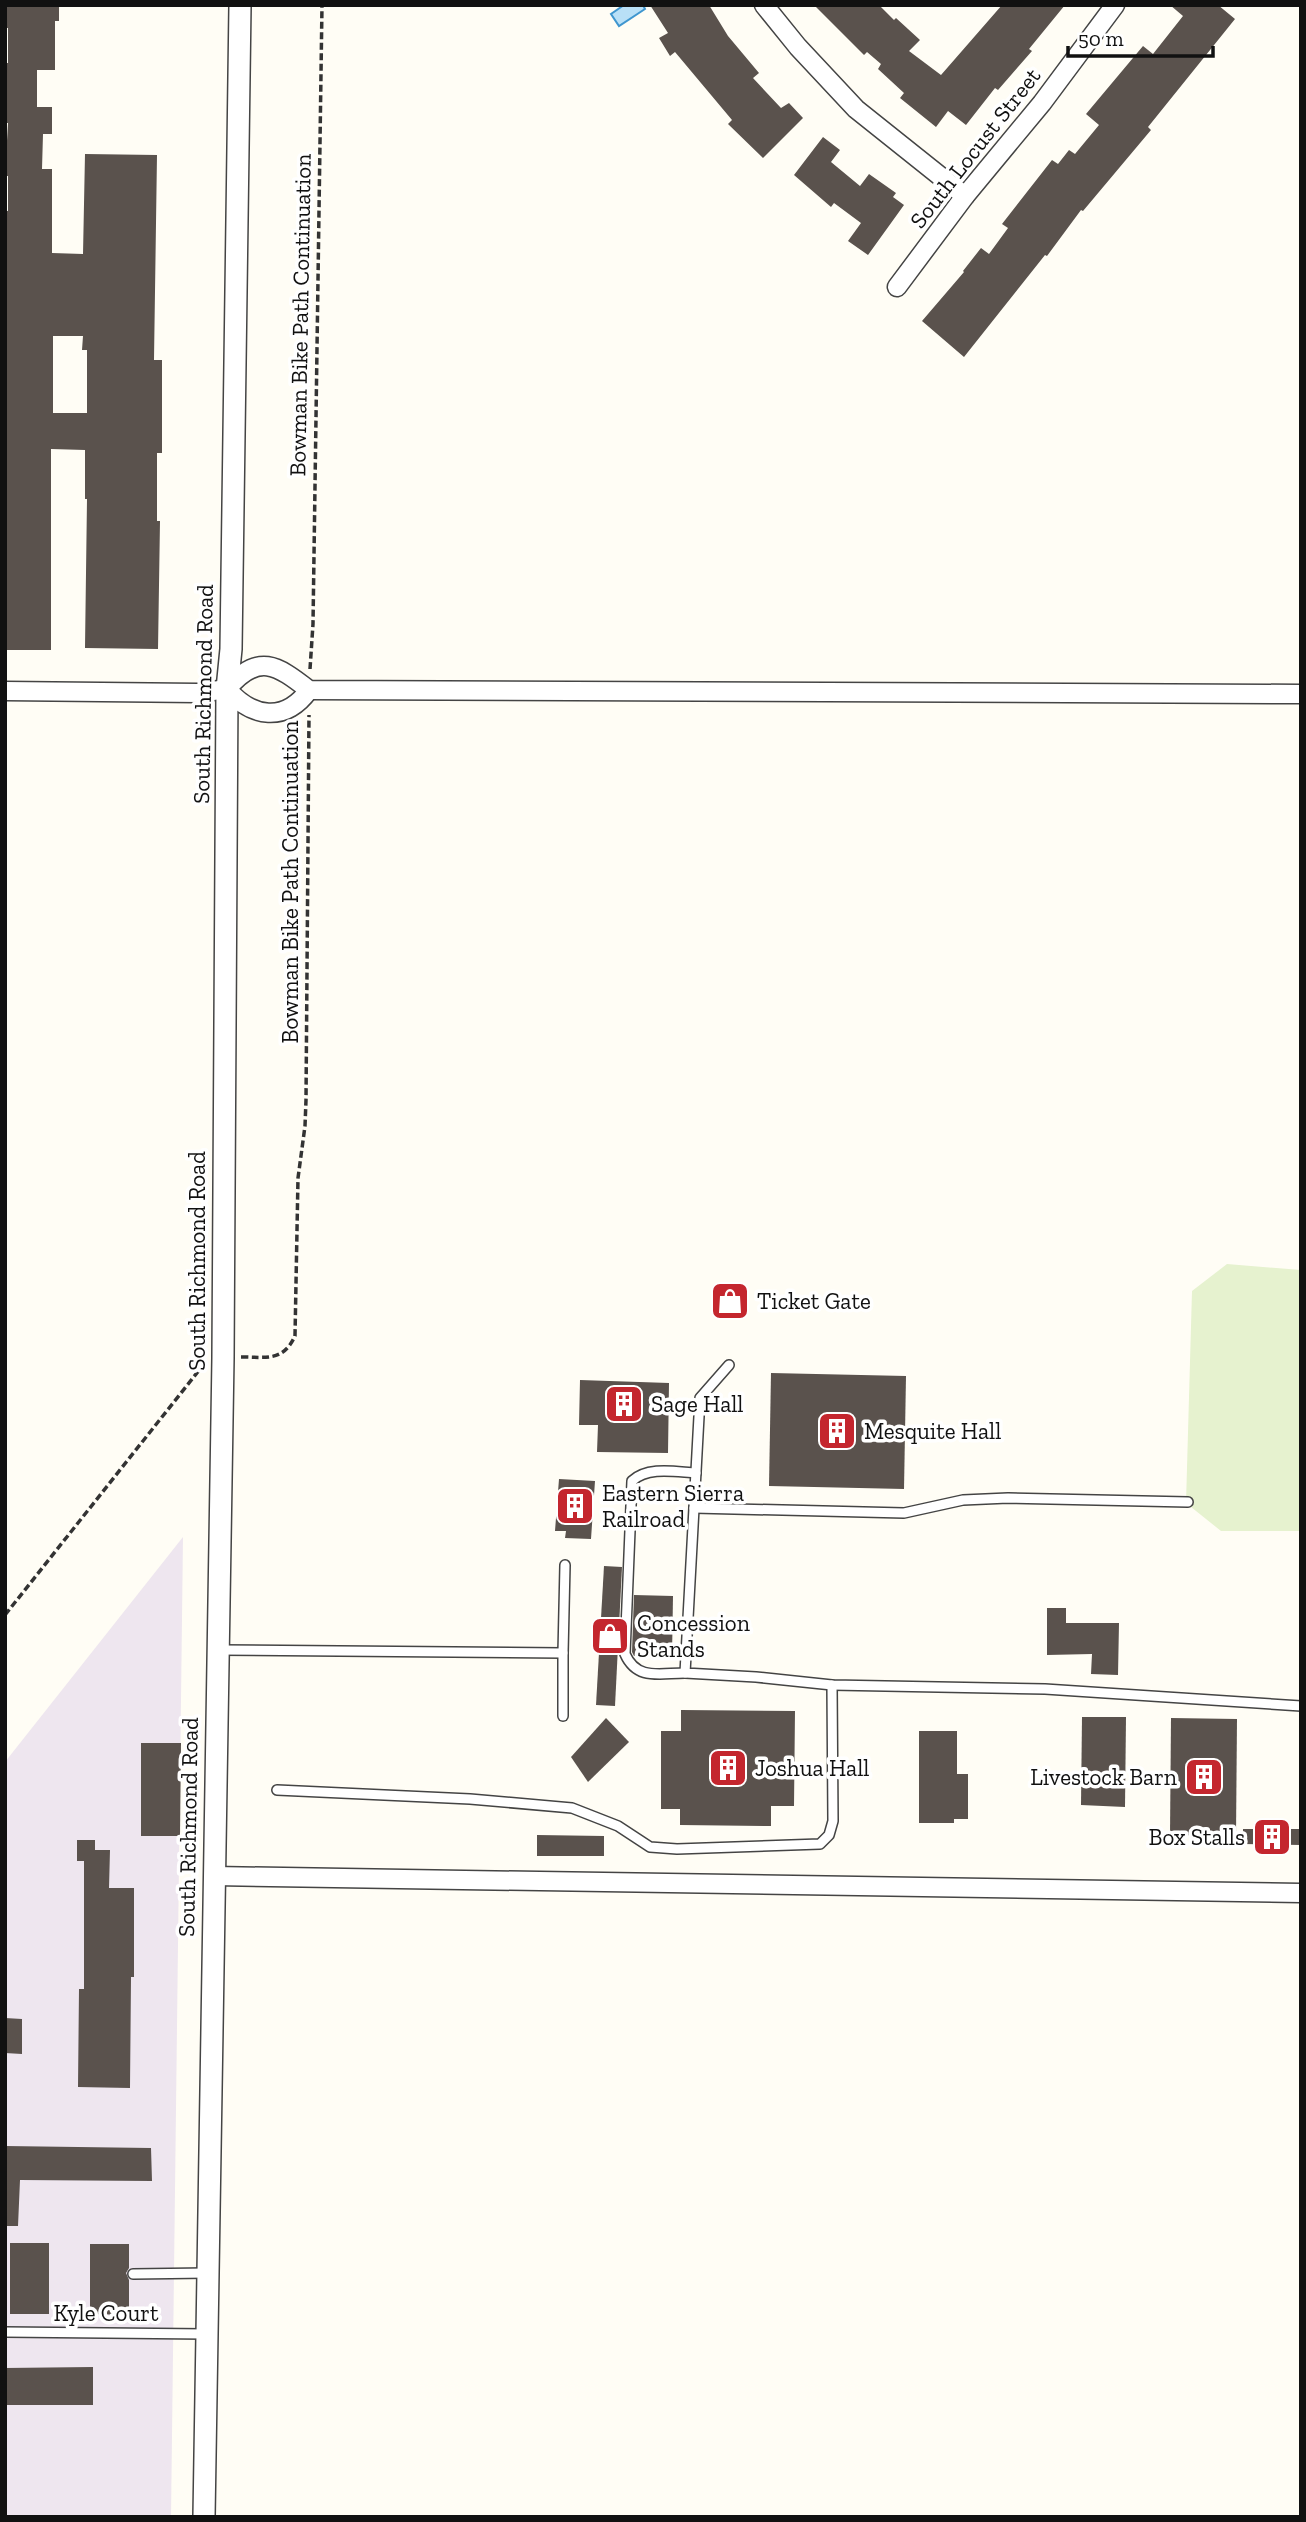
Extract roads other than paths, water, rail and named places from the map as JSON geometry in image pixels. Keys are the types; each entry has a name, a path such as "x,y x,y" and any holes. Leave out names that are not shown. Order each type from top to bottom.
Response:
{"street":[{"name":"South Richmond Road","path":"204,2517 223,1358 227,690 231,649 240,5"},
{"path":"764,5 798,47 856,109 965,196"},
{"name":"South Locust Street","path":"897,287 965,196 1042,103 1115,5"},
{"path":"5,691 198,693 227,690 246,671 257,666 284,670 309,690 1301,694"},
{"path":"227,690 252,711 270,713 297,703 309,690"},
{"path":"214,1876 1301,1893"}],"lane":[{"path":"685,1673 700,1398 729,1365"},
{"path":"696,1473 652,1472 632,1481 625,1654 631,1666 640,1673 756,1677 832,1685 1045,1689 1301,1706"},
{"path":"694,1508 904,1513 963,1500 1008,1498 1188,1502"},
{"path":"563,1716 565,1565"},
{"path":"218,1650 563,1653"},
{"path":"276,1790 470,1799 572,1808 618,1826 650,1847 677,1849 820,1844 829,1835 833,1821 832,1685"},
{"path":"133,2274 207,2273"},
{"name":"Kyle Court","path":"5,2332 206,2333"}],"water":[{"path":"624,5 643,5 645,9 619,26 611,14"}],"place":[{"name":"Ticket Gate","path":"730,1301"},
{"name":"Sage Hall","path":"624,1404"},
{"name":"Mesquite Hall","path":"837,1431"},
{"name":"Eastern Sierra Railroad","path":"575,1506"},
{"name":"Concession Stands","path":"610,1636"},
{"name":"Joshua Hall","path":"728,1768"},
{"name":"Livestock Barn","path":"1204,1777"},
{"name":"Box Stalls","path":"1272,1837"}]}
